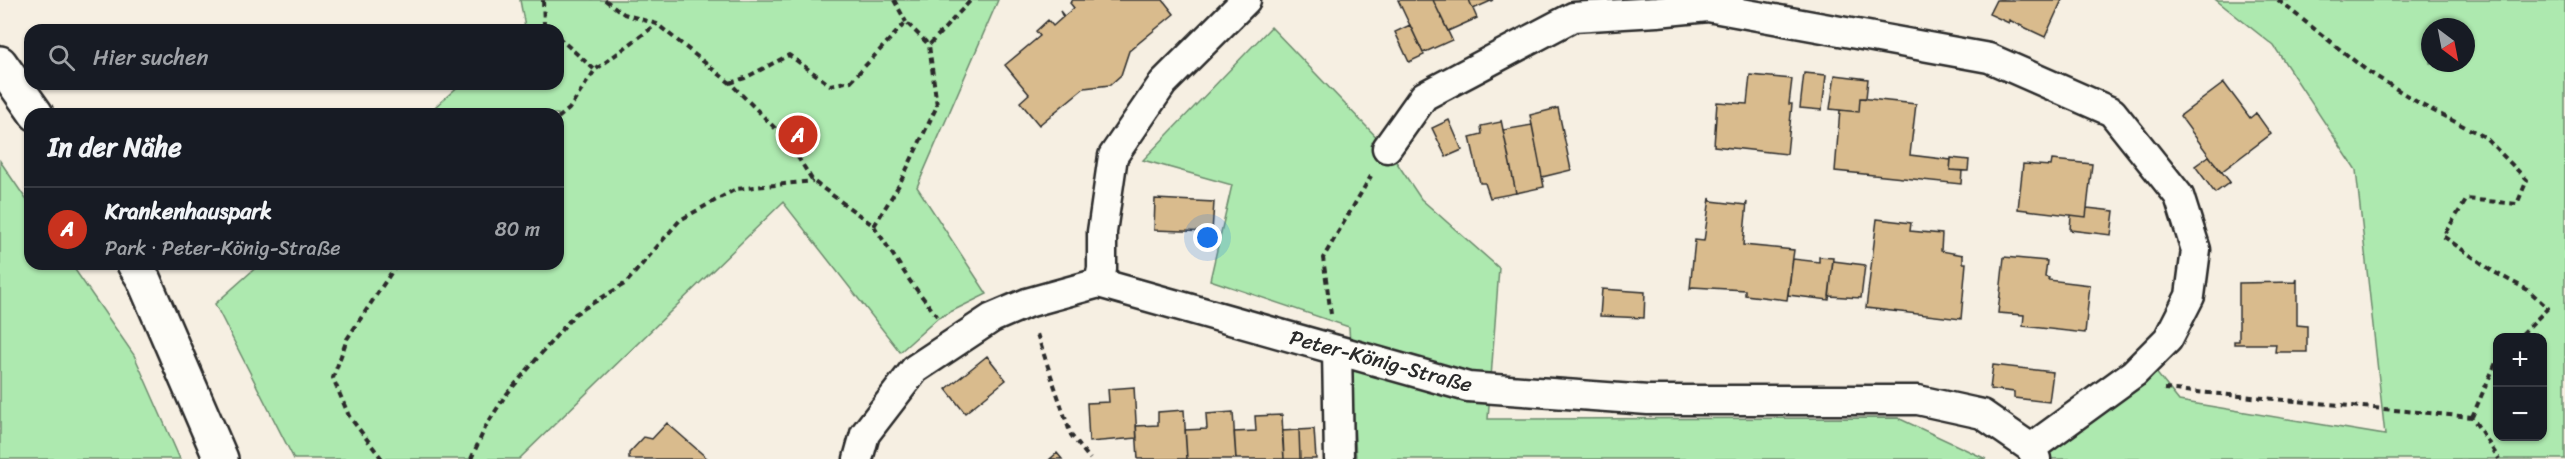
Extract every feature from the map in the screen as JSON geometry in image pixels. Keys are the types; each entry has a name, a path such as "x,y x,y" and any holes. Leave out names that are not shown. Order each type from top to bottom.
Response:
{"street":[{"path":"858,459 865,434 915,369 992,318 1027,303 1099,283 1102,269 1102,232 1113,156 1163,82 1246,0"},
{"path":"1387,148 1424,96 1573,17 1657,12 1708,6 1989,58 2112,112 2179,196 2196,250 2190,296 2168,339 2134,373 2033,454"},
{"path":"0,63 32,108"},
{"path":"138,270 221,459"},
{"name":"Peter-König-Straße","path":"1099,283 1468,387 1648,400 1918,400 1982,414 2033,454"},
{"path":"1337,350 1339,459"}],"path":[{"path":"543,0 544,24"},
{"path":"605,0 624,14 657,24 730,83 787,140 813,181 874,226 910,282 956,340"},
{"path":"874,226 899,185 937,106 929,45 906,22 894,0"},
{"path":"929,45 972,0"},
{"path":"2278,0 2366,70 2422,105 2485,137 2527,180 2517,204 2467,199 2443,236 2494,272 2529,290 2548,308 2523,333"},
{"path":"730,83 746,78 789,55 830,85 851,81 906,22"},
{"path":"564,113 595,70 657,24"},
{"path":"564,42 595,70"},
{"path":"1337,350 1323,258 1387,148"},
{"path":"471,459 486,426 505,396 575,314 626,283 680,220 736,189 813,181"},
{"path":"382,459 349,416 333,378 347,339 393,270"},
{"path":"1027,303 1071,435 1090,459"},
{"path":"2472,417 2493,369"},
{"path":"2134,373 2164,389 2472,417"},
{"path":"2472,417 2499,459"}],"green space":[{"path":"520,0 998,0 917,187 987,294 938,318 900,352 783,202 519,459 294,459 215,304 253,270 564,270 564,108 434,108 454,90 564,90 564,24 524,24"},
{"path":"2216,0 2565,0 2565,459 2040,459 2155,371 2179,401 2385,435 2356,170 2274,46"},
{"path":"1271,27 1387,148 1421,199 1499,268 1488,419 1898,418 1986,459 1356,459 1349,327 1210,280 1232,185 1143,160"},
{"path":"0,161 24,196 24,270 75,270 134,355 180,459 0,459"}],"building":[{"path":"1073,0 1163,0 1174,14 1129,51 1121,75 1110,85 1084,88 1039,125 1020,102 1029,94 1005,65 1040,36 1036,31 1048,20 1053,26 1063,17 1060,11 1064,16 1074,8 1070,3"},
{"path":"1398,0 1433,0 1452,40 1423,53"},
{"path":"1433,0 1469,0 1477,18 1448,31"},
{"path":"1469,0 1493,0 1473,9"},
{"path":"1996,0 2062,0 2045,37 2009,20 2009,23 1989,14"},
{"path":"1410,25 1424,55 1409,62 1395,32"},
{"path":"1804,73 1826,75 1822,110 1800,108"},
{"path":"1750,75 1792,79 1787,154 1714,146 1717,102 1747,104"},
{"path":"1835,75 1868,79 1866,98 1860,98 1859,112 1830,109"},
{"path":"2224,83 2250,118 2256,113 2271,134 2221,172 2180,116"},
{"path":"1860,98 1916,104 1910,155 1951,160 1950,170 1962,171 1961,184 1835,171 1840,110 1859,112"},
{"path":"1558,108 1571,170 1542,177 1530,115"},
{"path":"1449,120 1462,150 1446,157 1432,128"},
{"path":"1501,120 1516,193 1490,198 1485,183 1480,183 1470,137 1482,134 1481,126 1501,122"},
{"path":"1532,125 1544,187 1516,193 1503,130"},
{"path":"2209,156 2230,182 2215,193 2195,166"},
{"path":"1951,158 1969,160 1968,171 1950,170"},
{"path":"2052,160 2092,164 2086,217 2018,209 2023,164 2051,166"},
{"path":"1710,198 1711,201 1746,205 1747,202 1743,245 1794,250 1787,300 1745,295 1745,290 1692,287 1690,289 1695,240 1704,241"},
{"path":"1155,199 1214,202 1212,232 1154,230"},
{"path":"2087,208 2114,211 2111,235 2070,230 2071,215 2086,217"},
{"path":"1877,219 1911,223 1910,231 1942,234 1941,251 1963,255 1963,263 1966,263 1961,319 1866,308"},
{"path":"1819,257 1833,258 1829,300 1788,295 1793,259 1819,262"},
{"path":"2004,257 2047,261 2045,277 2049,278 2048,280 2090,285 2085,333 2023,326 2024,315 1998,313"},
{"path":"1833,261 1865,265 1861,298 1829,296"},
{"path":"2297,278 2297,325 2307,326 2307,352 2275,352 2276,344 2234,344 2234,341 2239,341 2239,283 2296,282"},
{"path":"1602,289 1645,292 1644,318 1600,316"},
{"path":"987,356 1006,380 965,413 946,389"},
{"path":"1993,365 2053,372 2049,402 2014,398 2014,392 1990,389"},
{"path":"1134,387 1137,438 1089,442 1087,403 1109,402 1108,389"},
{"path":"1184,410 1187,459 1138,459 1136,426 1158,425 1158,412"},
{"path":"1233,412 1236,459 1187,459 1185,430 1207,429 1206,414"},
{"path":"1282,415 1284,459 1236,459 1234,432 1256,431 1255,416"},
{"path":"667,423 708,459 629,459 629,453 644,437 652,439"},
{"path":"1314,429 1316,459 1300,459 1299,430"},
{"path":"1299,430 1300,459 1284,459 1282,431"},
{"path":"1057,453 1062,459 1050,459"}],"place":[{"name":"Krankenhauspark","path":"798,135"}]}
